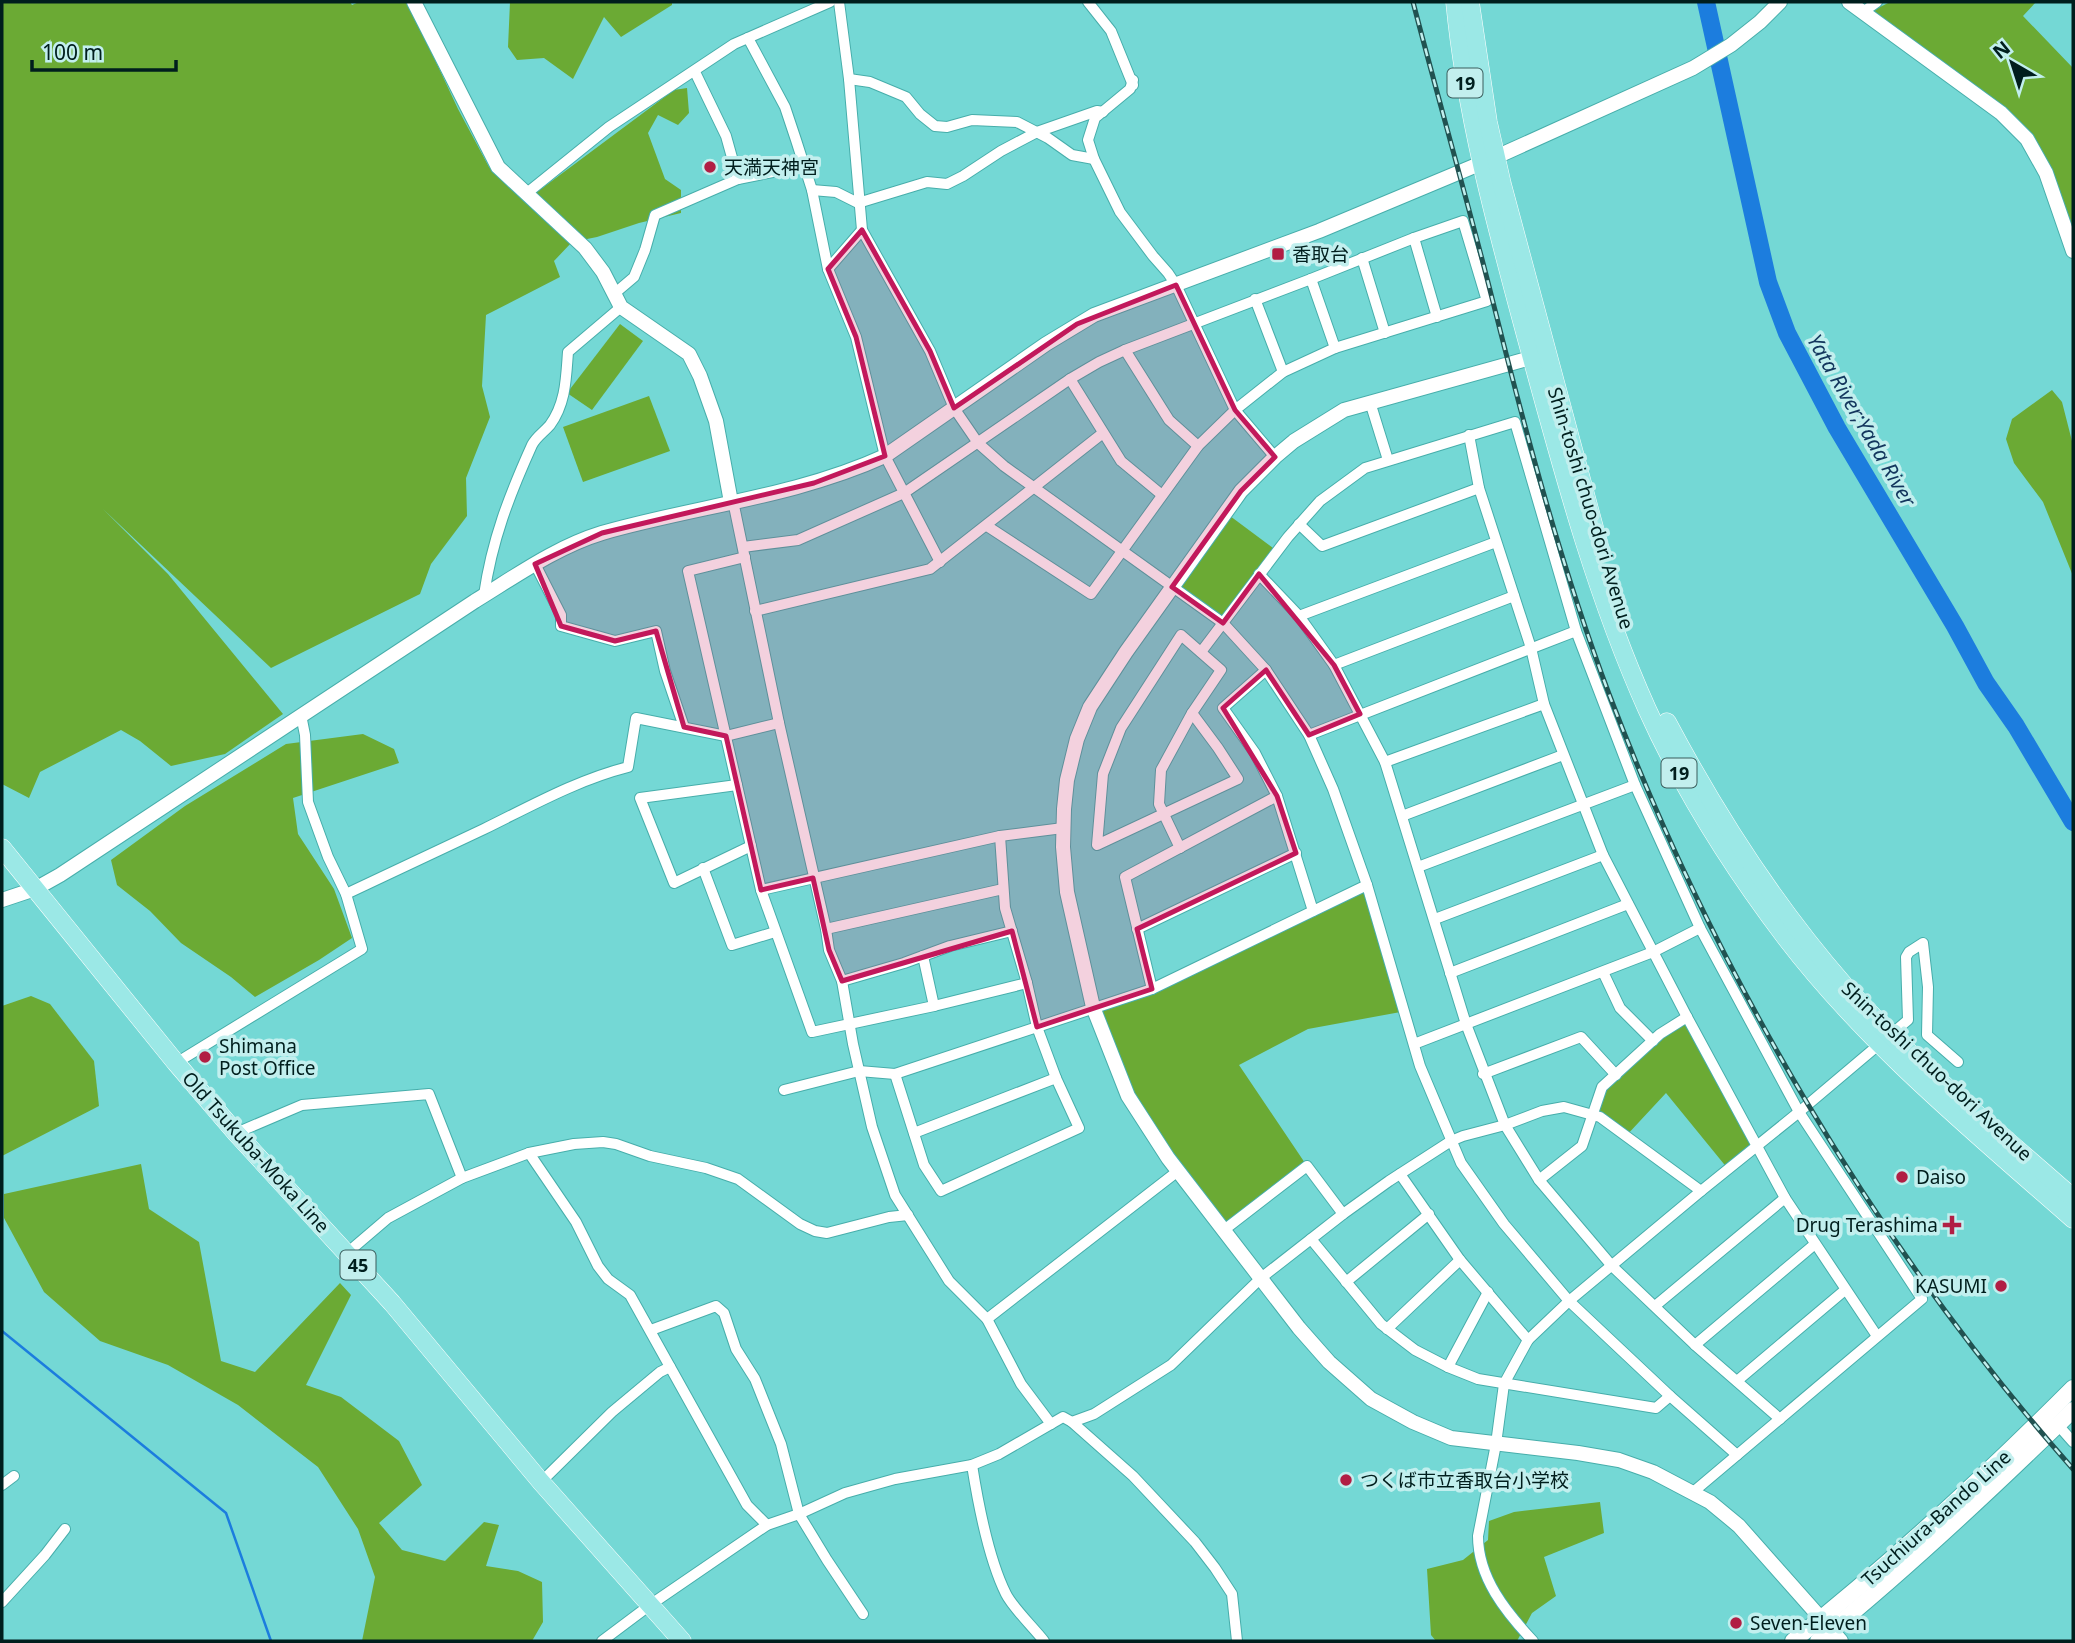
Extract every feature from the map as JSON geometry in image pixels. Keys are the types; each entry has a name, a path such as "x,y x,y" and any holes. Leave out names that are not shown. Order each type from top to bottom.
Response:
{"main road":[{"name":"Shin-toshi chuo-dori Avenue","path":"1455,2 1465,81 1489,160 1539,356 1632,645 1658,705 1714,808 1768,889 1886,1039 1946,1085 2073,1198"},
{"name":"Shin-toshi chuo-dori Avenue","path":"1470,2 1489,160"},
{"name":"Old Tsukuba-Moka Line","path":"2,848 236,1133 425,1341 541,1482 682,1641"},
{"name":"19","path":"1886,1039 1984,1140 2073,1219"},
{"name":"Tsuchiura-Bando Line","path":"1793,1641 1831,1630 2073,1388"},
{"name":"Tsuchiura-Bando Line","path":"1818,1641 1976,1503 2073,1410"}],"street":[{"path":"414,2 498,167 585,248 603,272 621,307 689,355 700,376 716,421 829,950 842,981 859,1071 884,1165 895,1195 949,1281 988,1319 1021,1384 1051,1424"},
{"path":"527,193 609,127 734,44 830,2"},
{"path":"839,2 849,79 862,230 930,351 954,408 978,443 1034,488 1223,623 1266,670 1309,735 1333,789 1367,886 1420,1066 1461,1163 1504,1224 1569,1301 1737,1455"},
{"path":"1088,2 1111,31 1133,82 1130,89 1095,118 1088,139 1094,159 1120,212 1176,285 1235,410 1275,457"},
{"path":"2,901 35,889 60,875 535,564 602,533 814,483 885,456 1094,315 1319,231 1552,132 1698,65 1731,45 1780,2"},
{"path":"1849,2 2001,113 2027,139 2046,173 2073,251"},
{"path":"1863,12 1877,2"},
{"path":"748,38 785,107 812,190 828,269 856,337 885,456 940,562"},
{"path":"695,72 726,136 738,179"},
{"path":"849,79 870,82 906,97 920,114 936,126 947,127 972,120 1017,121 1072,155 1094,159"},
{"path":"812,190 836,192 858,204 927,182 947,184 1037,132 1097,111 1103,112"},
{"path":"614,294 634,277 655,215 738,179 803,166"},
{"path":"987,526 1091,594 1198,446 1235,410 1283,372 1335,348 1487,301 1463,221 1125,350 1070,379 904,493 798,540 744,552 688,571 761,890 812,1032 1027,983"},
{"path":"828,269 862,230"},
{"path":"1414,238 1437,317"},
{"path":"1363,258 1385,333"},
{"path":"1311,279 1335,348"},
{"path":"1255,299 1283,372"},
{"path":"484,595 492,548 511,495 534,441 550,424 563,400 568,352 621,307"},
{"path":"1125,350 1169,420 1198,446"},
{"path":"1539,356 1344,410 1294,441 1241,491 1172,587 1090,707 1077,739 1067,780 1063,828 1067,892 1093,1007 1128,1096 1178,1171 1329,1362 1371,1399 1413,1422 1451,1438 1578,1453 1619,1460 1653,1472 1710,1502 1739,1525 1831,1630"},
{"path":"1070,379 1121,461 1162,495"},
{"path":"1370,402 1388,460"},
{"path":"1201,652 1299,524 1320,501 1364,468 1515,422 1576,631 1635,785 1700,928 1799,1112 1922,1298 1692,1493"},
{"path":"755,611 930,569 1103,433"},
{"path":"1469,435 1479,488 1531,648 1544,704 1604,855 1687,1017 1785,1198 1877,1336"},
{"path":"1299,524 1322,546 1479,488"},
{"path":"1299,617 1496,542"},
{"path":"535,564 561,615 562,626 615,641 656,631 665,671 684,727"},
{"path":"1259,574 1299,617 1334,665 1385,762 1466,1024 1504,1125 1539,1180 1612,1266 1695,1345 1780,1419"},
{"path":"1334,665 1514,596"},
{"path":"1309,735 1576,631"},
{"path":"1180,848 1164,815 1159,804 1161,770 1192,713 1221,670 1181,635 1121,728 1103,774 1097,845 1164,815 1238,779 1192,713"},
{"path":"1266,670 1223,708 1255,753 1277,796 1313,911"},
{"path":"1385,762 1544,704"},
{"path":"176,1063 362,948 346,894 328,857 308,802 305,735 301,715"},
{"path":"346,894 550,796 604,773 628,767 636,718 726,736 779,723"},
{"path":"1402,816 1563,755"},
{"path":"737,785 640,799 674,883 751,846"},
{"path":"1418,867 1635,785"},
{"path":"1152,989 1125,877 1277,796"},
{"path":"761,890 999,836 1063,828"},
{"path":"894,1074 924,1165 941,1191 1079,1128 1037,1027 1005,908 999,836"},
{"path":"1137,929 1296,853"},
{"path":"1435,919 1604,855"},
{"path":"703,868 732,945 775,932"},
{"path":"784,1090 859,1071 894,1074 1152,989 1367,886"},
{"path":"826,929 1003,889"},
{"path":"1450,973 1628,904"},
{"path":"1414,1044 1653,952 1700,928"},
{"path":"842,981 950,946 1012,931"},
{"path":"1533,1641 1510,1617 1494,1591 1484,1572 1478,1551 1479,1525 1496,1444 1504,1384 1528,1340 1569,1301 1908,1020 1906,957 1909,951 1923,943 1928,988 1927,1035 1958,1062"},
{"path":"923,956 934,1006"},
{"path":"1603,972 1620,1008 1653,1041"},
{"path":"1539,1180 1581,1146 1602,1087 1660,1034 1687,1017"},
{"path":"1483,1074 1581,1037 1616,1076"},
{"path":"914,1133 1056,1078"},
{"path":"236,1133 302,1105 429,1094 462,1178"},
{"path":"1072,1422 1094,1414 1171,1365 1261,1278 1343,1214 1400,1174 1463,1136 1542,1111 1564,1107 1600,1117 1701,1191"},
{"path":"346,1253 388,1218 462,1178 529,1153 574,1144 603,1142 706,1168 738,1179 800,1224 815,1231 827,1233 869,1221 908,1215"},
{"path":"529,1153 576,1222 598,1266 608,1279 631,1295 747,1505 767,1525"},
{"path":"1224,1230 1307,1166 1343,1214"},
{"path":"988,1319 1178,1171"},
{"path":"1400,1174 1460,1259 1528,1340"},
{"path":"1655,1306 1785,1198"},
{"path":"1346,1282 1429,1214"},
{"path":"1311,1239 1387,1329 1415,1350 1448,1367 1478,1379 1656,1408 1670,1396"},
{"path":"1695,1345 1815,1244"},
{"path":"1387,1329 1460,1259"},
{"path":"1737,1381 1846,1290"},
{"path":"1448,1367 1488,1292"},
{"path":"651,1330 716,1306 724,1312 736,1349 755,1379 781,1444 799,1514 863,1614"},
{"path":"541,1482 612,1412 660,1372 670,1367"},
{"path":"601,1641 767,1525 845,1493 895,1479 972,1465 999,1454 1063,1417 1133,1476 1215,1567 1232,1594 1237,1641"},
{"path":"2058,1425 2073,1442"},
{"path":"972,1465 987,1536 1007,1595 1044,1641"},
{"path":"2,1485 14,1476"},
{"path":"2,1602 65,1529"}],"highlighted area":[{"path":"862,230 930,351 954,408 1077,324 1176,285 1235,410 1275,457 1241,491 1172,587 1223,623 1259,574 1334,665 1360,714 1309,735 1266,670 1223,708 1277,796 1296,853 1137,929 1152,989 1037,1027 1012,931 842,981 829,950 813,878 761,890 726,736 684,727 656,631 615,641 561,626 535,564 602,533 814,483 885,456 856,337 828,269"}],"green space":[{"path":"2,2 350,2 352,5 359,2 408,2 458,109 489,167 525,201 674,90 687,88 689,113 678,125 658,115 648,133 665,179 681,190 681,213 572,242 554,261 560,277 486,315 482,386 490,417 466,478 467,516 431,564 420,594 271,668 103,509 168,574 283,714 225,754 171,766 140,741 121,730 40,772 29,798 2,784"},
{"path":"510,2 672,2 672,5 621,37 604,17 573,79 544,58 517,60 508,47"},
{"path":"1890,2 2036,2 2023,16 2073,68 2073,229 2066,233 2046,173 2010,121 1872,11"},
{"path":"620,324 643,341 592,410 567,393"},
{"path":"2052,390 2062,402 2073,445 2073,576 2043,502 2014,463 2006,439 2012,419"},
{"path":"649,396 670,451 583,482 563,427"},
{"path":"1226,513 1277,551 1223,623 1172,587"},
{"path":"363,734 394,749 399,763 293,798 298,834 334,889 352,938 319,960 255,997 181,943 150,911 117,885 111,860 185,806 286,744"},
{"path":"1367,885 1406,1011 1308,1029 1239,1065 1307,1166 1224,1230 1128,1096 1093,1007 1152,989"},
{"path":"31,996 50,1004 94,1061 99,1106 2,1156 2,1006"},
{"path":"1687,1017 1757,1146 1728,1169 1666,1093 1626,1136 1592,1114 1602,1087"},
{"path":"141,1164 149,1209 199,1242 221,1361 255,1372 340,1283 351,1295 306,1385 341,1397 399,1441 422,1485 379,1523 402,1550 445,1561 484,1522 499,1525 486,1566 518,1571 542,1582 543,1622 532,1641 362,1641 375,1577 358,1529 318,1467 238,1405 168,1365 100,1341 44,1292 4,1218 4,1194"},
{"path":"1600,1502 1604,1533 1544,1557 1556,1596 1532,1613 1517,1641 1436,1641 1431,1635 1427,1569 1463,1560 1488,1540 1489,1521 1514,1512"}],"waterway":[{"name":"Yata River;Yada River","path":"1706,2 1768,282 1787,333 1837,428 1986,683 2016,726 2073,822"},
{"path":"2,1331 226,1513 271,1641"}],"railway":[{"path":"1413,2 1560,549 1609,694 1651,798 1750,1003 1807,1102 1868,1199 1932,1293 2001,1383 2073,1469"}],"place":[{"name":"天満天神宮","path":"710,167"},
{"name":"香取台","path":"1278,254"},
{"name":"Shimana Post Office","path":"205,1057"},
{"name":"Daiso","path":"1902,1177"},
{"name":"Drug Terashima","path":"1952,1225"},
{"name":"KASUMI","path":"2001,1286"},
{"name":"つくば市立香取台小学校","path":"1346,1480"},
{"name":"Seven-Eleven","path":"1736,1623"}]}
